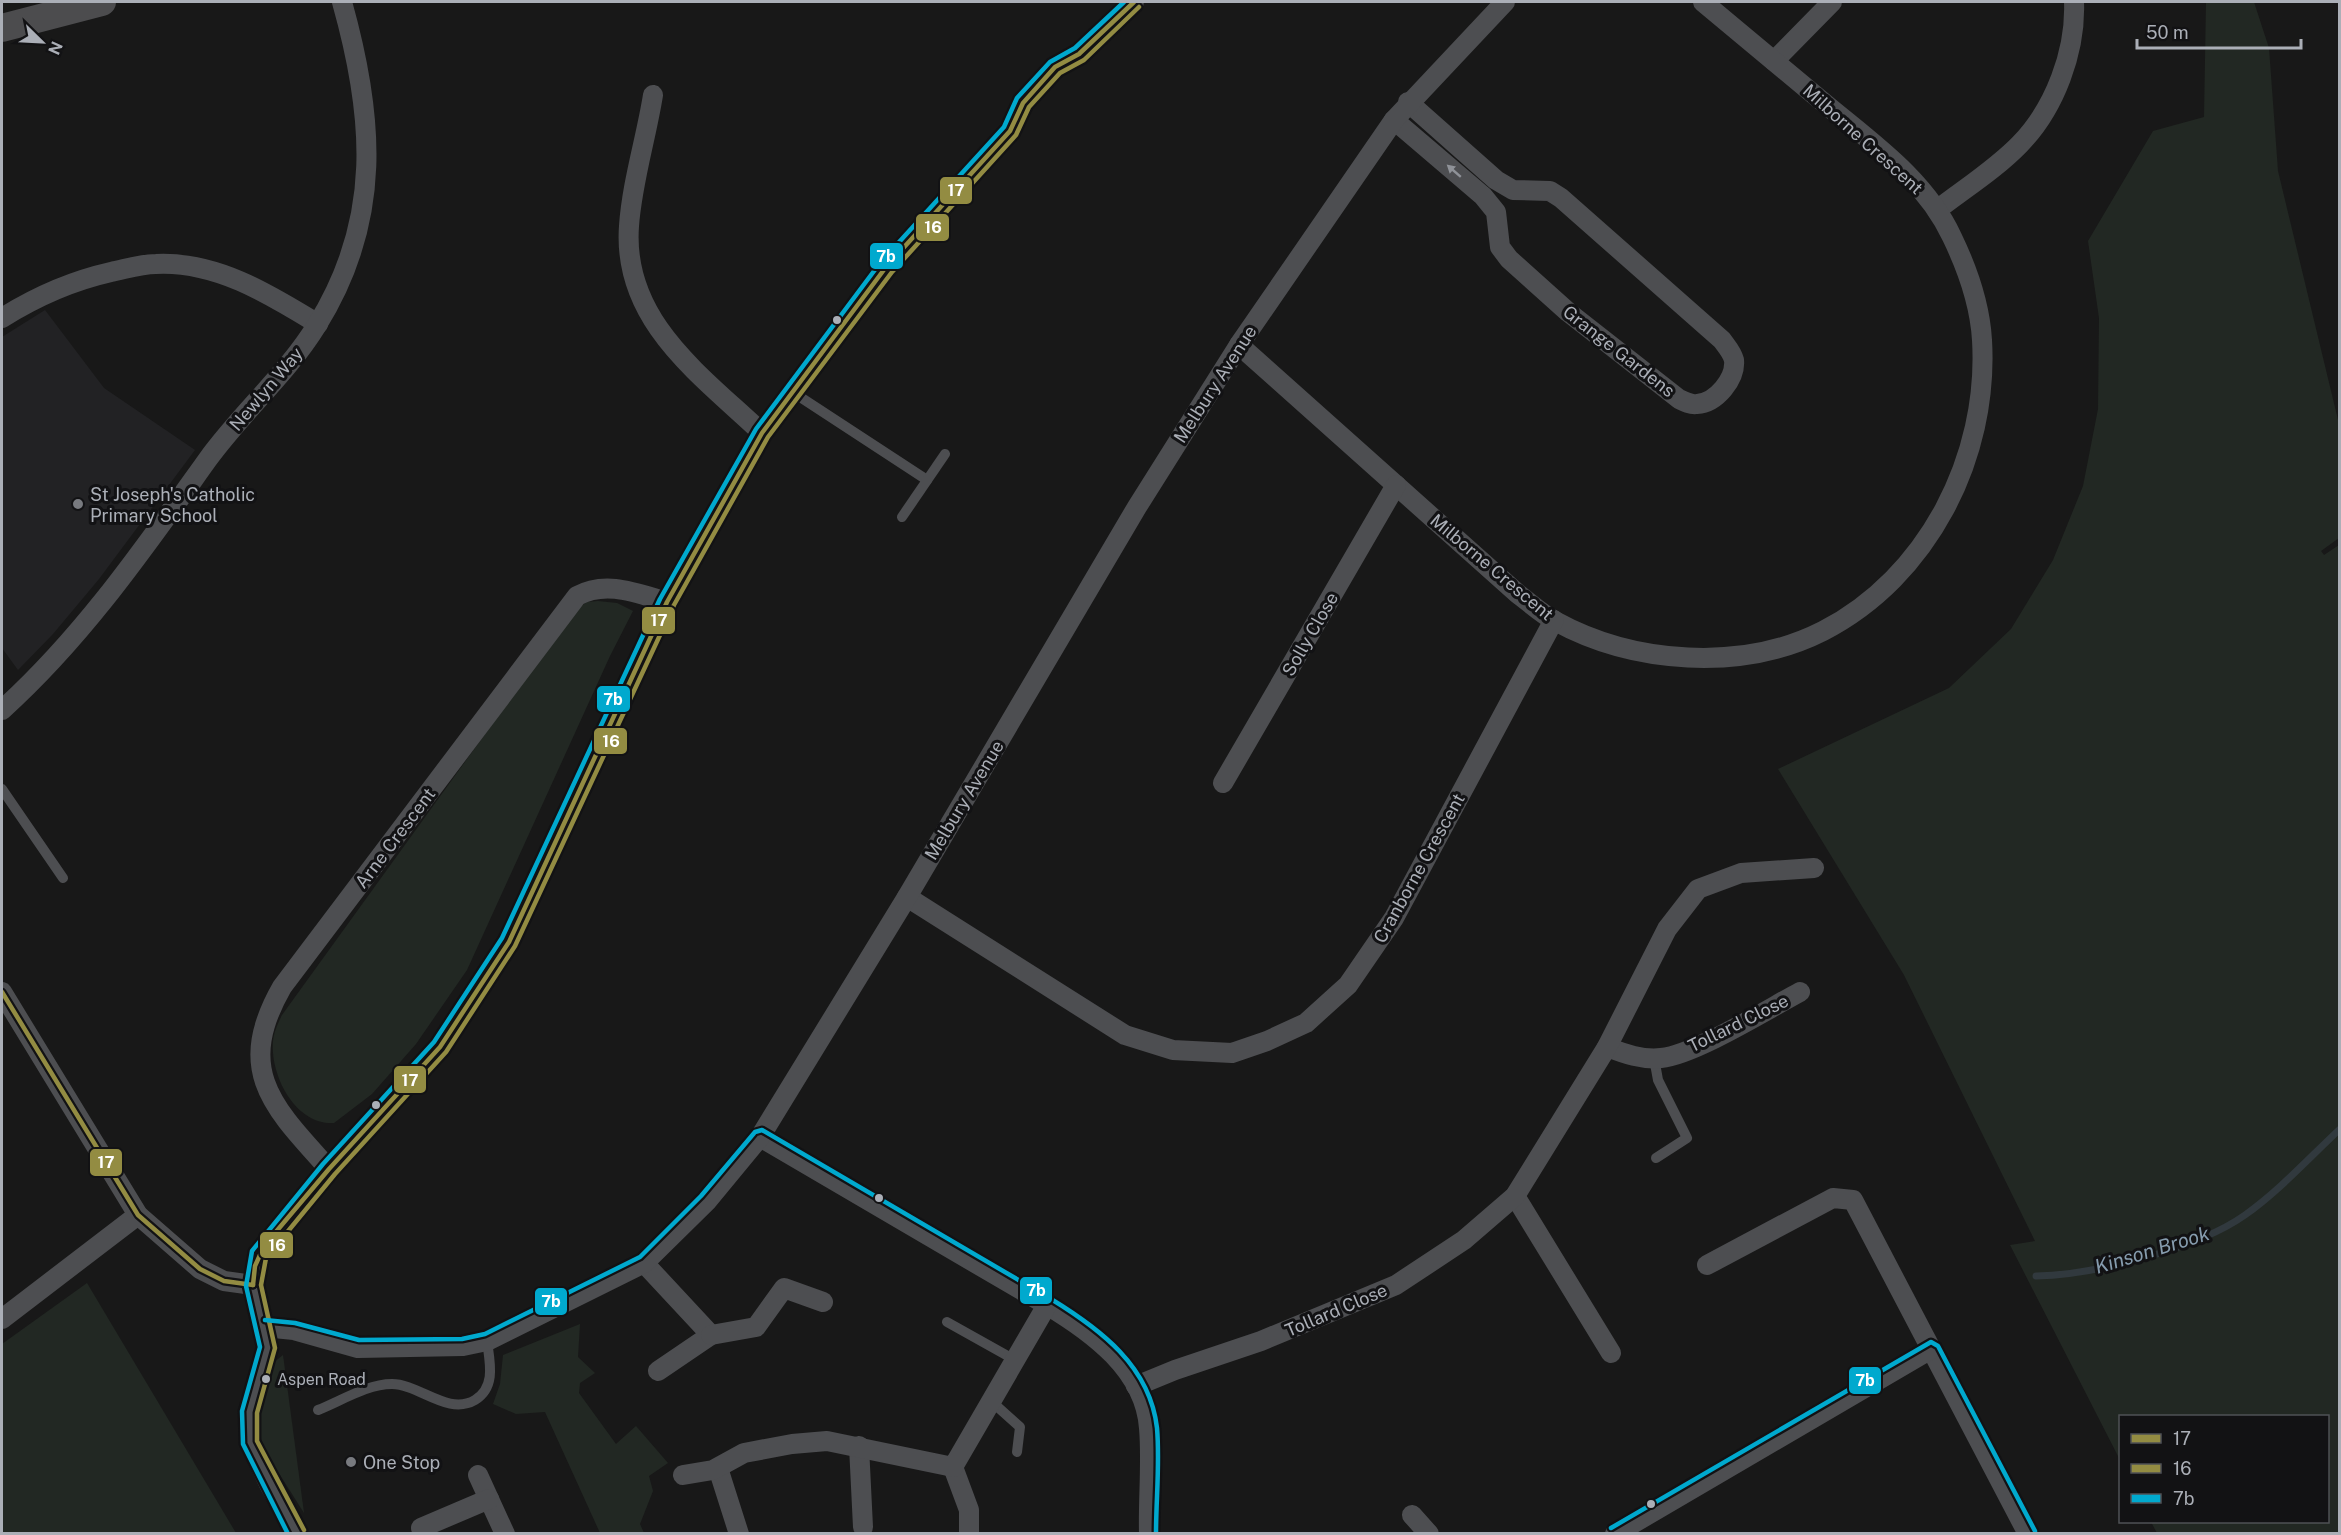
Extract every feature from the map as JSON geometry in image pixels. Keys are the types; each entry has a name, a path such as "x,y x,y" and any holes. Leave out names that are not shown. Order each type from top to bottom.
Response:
{"street":[{"path":"2,28 102,2"},
{"name":"Newlyn Way","path":"2,711 33,682 93,615 211,455 295,356 318,324 344,271 361,216 368,161 366,105 357,54 342,2"},
{"path":"297,1533 269,1484 250,1443 249,1412 268,1347 253,1285 259,1255 271,1237 328,1169 440,1047 509,942 667,602 762,433 886,267 1010,131 1023,103 1055,67 1079,54 1134,2"},
{"name":"Melbury Avenue","path":"264,1327 294,1330 358,1347 463,1347 487,1341 644,1263 707,1201 760,1137 907,897 1137,507 1239,345 1394,120 1408,102 1505,2"},
{"name":"Milborne Crescent","path":"1239,345 1518,594 1554,620 1597,640 1645,653 1695,658 1737,655 1778,647 1821,632 1861,608 1895,577 1925,542 1950,502 1976,428 1982,383 1982,338 1971,285 1952,237 1937,210 1920,187 1890,158 1703,2"},
{"path":"1774,61 1832,2"},
{"path":"1937,210 2020,145 2041,116 2058,84 2071,47 2074,2"},
{"path":"653,95 629,228 636,285 656,328 670,346 762,433"},
{"path":"1408,102 1496,180 1504,201"},
{"path":"1394,120 1484,196 1504,201"},
{"name":"Grange Gardens","path":"1550,191 1561,198 1722,340 1732,352 1734,363 1722,390 1714,398 1700,404 1686,402 1668,393 1568,312 1509,259 1500,247 1504,201 1550,191"},
{"path":"2,318 33,298 63,285 155,264 203,269 238,280 318,324"},
{"name":"Solly Close","path":"1223,783 1396,485"},
{"name":"Arne Crescent","path":"328,1169 283,1118 270,1095 260,1066 263,1029 269,1011 282,987 577,596 588,590 615,588 667,602"},
{"name":"Cranborne Crescent","path":"907,897 1125,1035 1173,1050 1232,1053 1267,1041 1306,1023 1348,985 1394,918 1554,620"},
{"name":"Tollard Close","path":"1136,1386 1175,1370 1261,1341 1396,1285 1464,1240 1515,1196 1607,1047 1667,929 1698,889 1741,873 1814,868"},
{"path":"2,992 138,1215 200,1269 225,1281 253,1285"},
{"name":"Tollard Close","path":"1607,1047 1635,1057 1662,1058 1698,1045 1800,992"},
{"path":"760,1137 1047,1305 1096,1338 1119,1361 1136,1386 1149,1426 1149,1533"},
{"path":"1515,1196 1611,1353"},
{"path":"1707,1265 1833,1198 1853,1200 2028,1533"},
{"path":"2,1319 138,1215"},
{"path":"644,1263 711,1335"},
{"path":"658,1371 711,1335 756,1327 784,1288 823,1302"},
{"path":"953,1467 1047,1305"},
{"path":"1618,1533 1931,1349"},
{"path":"683,1475 718,1468 744,1453 792,1444 827,1441 953,1467"},
{"path":"859,1446 863,1527"},
{"path":"953,1467 969,1510 969,1533"},
{"path":"718,1468 739,1533"},
{"path":"478,1475 505,1533"},
{"path":"421,1528 489,1499"},
{"path":"1412,1515 1429,1533"}],"lane":[{"path":"794,393 927,480"},
{"path":"902,517 945,454"},
{"path":"2,789 63,878"},
{"path":"1654,1058 1658,1080 1687,1138 1656,1158"},
{"path":"947,1322 1015,1360"},
{"path":"318,1410 381,1385 406,1387 458,1405 468,1404 484,1394 488,1386 487,1341"},
{"path":"991,1401 1020,1427 1017,1452"}],"shaded area":[{"path":"2206,2 2254,2 2269,48 2278,171 2339,424 2339,538 2321,551 2324,555 2339,545 2339,1533 2157,1533 2152,1523 2329,1523 2329,1415 2119,1415 2119,1458 2010,1245 2035,1241 1904,975 1778,769 1949,688 2011,629 2053,560 2083,486 2098,409 2099,318 2088,241 2153,131 2204,117"},
{"name":"St Joseph's Catholic Primary School","path":"45,310 104,388 195,450 99,579 53,634 18,670 2,648 2,337"},
{"path":"587,602 617,603 633,611 610,656 467,970 416,1044 372,1094 334,1123 308,1116 288,1096 276,1068 273,1041 282,1015 574,611"},
{"path":"87,1283 236,1533 2,1533 2,1344"},
{"path":"580,1324 578,1357 595,1373 580,1383 579,1393 616,1444 636,1426 668,1463 649,1476 653,1491 640,1524 644,1533 600,1533 545,1412 516,1414 493,1404 500,1384 503,1355"},
{"path":"283,1355 304,1513 268,1456 257,1429 261,1401 273,1363"}],"waterway":[{"name":"Kinson Brook","path":"2036,1276 2086,1271 2144,1258 2200,1239 2225,1227 2270,1196 2340,1129"}],"transit line":[{"name":"7b","path":"288,1534 243,1444 242,1411 260,1347 246,1286 252,1251 323,1164 434,1042 502,938 660,599 756,429 880,263 1004,127 1017,98 1050,62 1075,48 1124,2"},
{"name":"17","path":"253,1285 255,1266 264,1246 329,1169 440,1047 509,942 667,602 762,433 886,267 1010,131 1023,103 1055,67 1079,54 1134,2"},
{"name":"16","path":"304,1530 257,1441 257,1413 275,1348 261,1285 266,1258 335,1174 446,1052 515,946 674,605 768,437 892,272 1016,135 1029,107 1060,73 1084,60 1139,7"},
{"name":"17","path":"2,992 138,1215 200,1269 224,1281 253,1285"},
{"name":"7b","path":"265,1320 295,1323 359,1340 462,1339 485,1334 640,1257 701,1196 755,1132 762,1130 1051,1299 1087,1323 1120,1352 1144,1386 1157,1428 1156,1534"},
{"name":"7b","path":"1611,1528 1931,1342 1938,1346 2035,1531"}],"place":[{"name":"St Joseph's Catholic Primary School","path":"78,504"},
{"name":"Aspen Road","path":"266,1379"},
{"name":"One Stop","path":"351,1462"}]}
